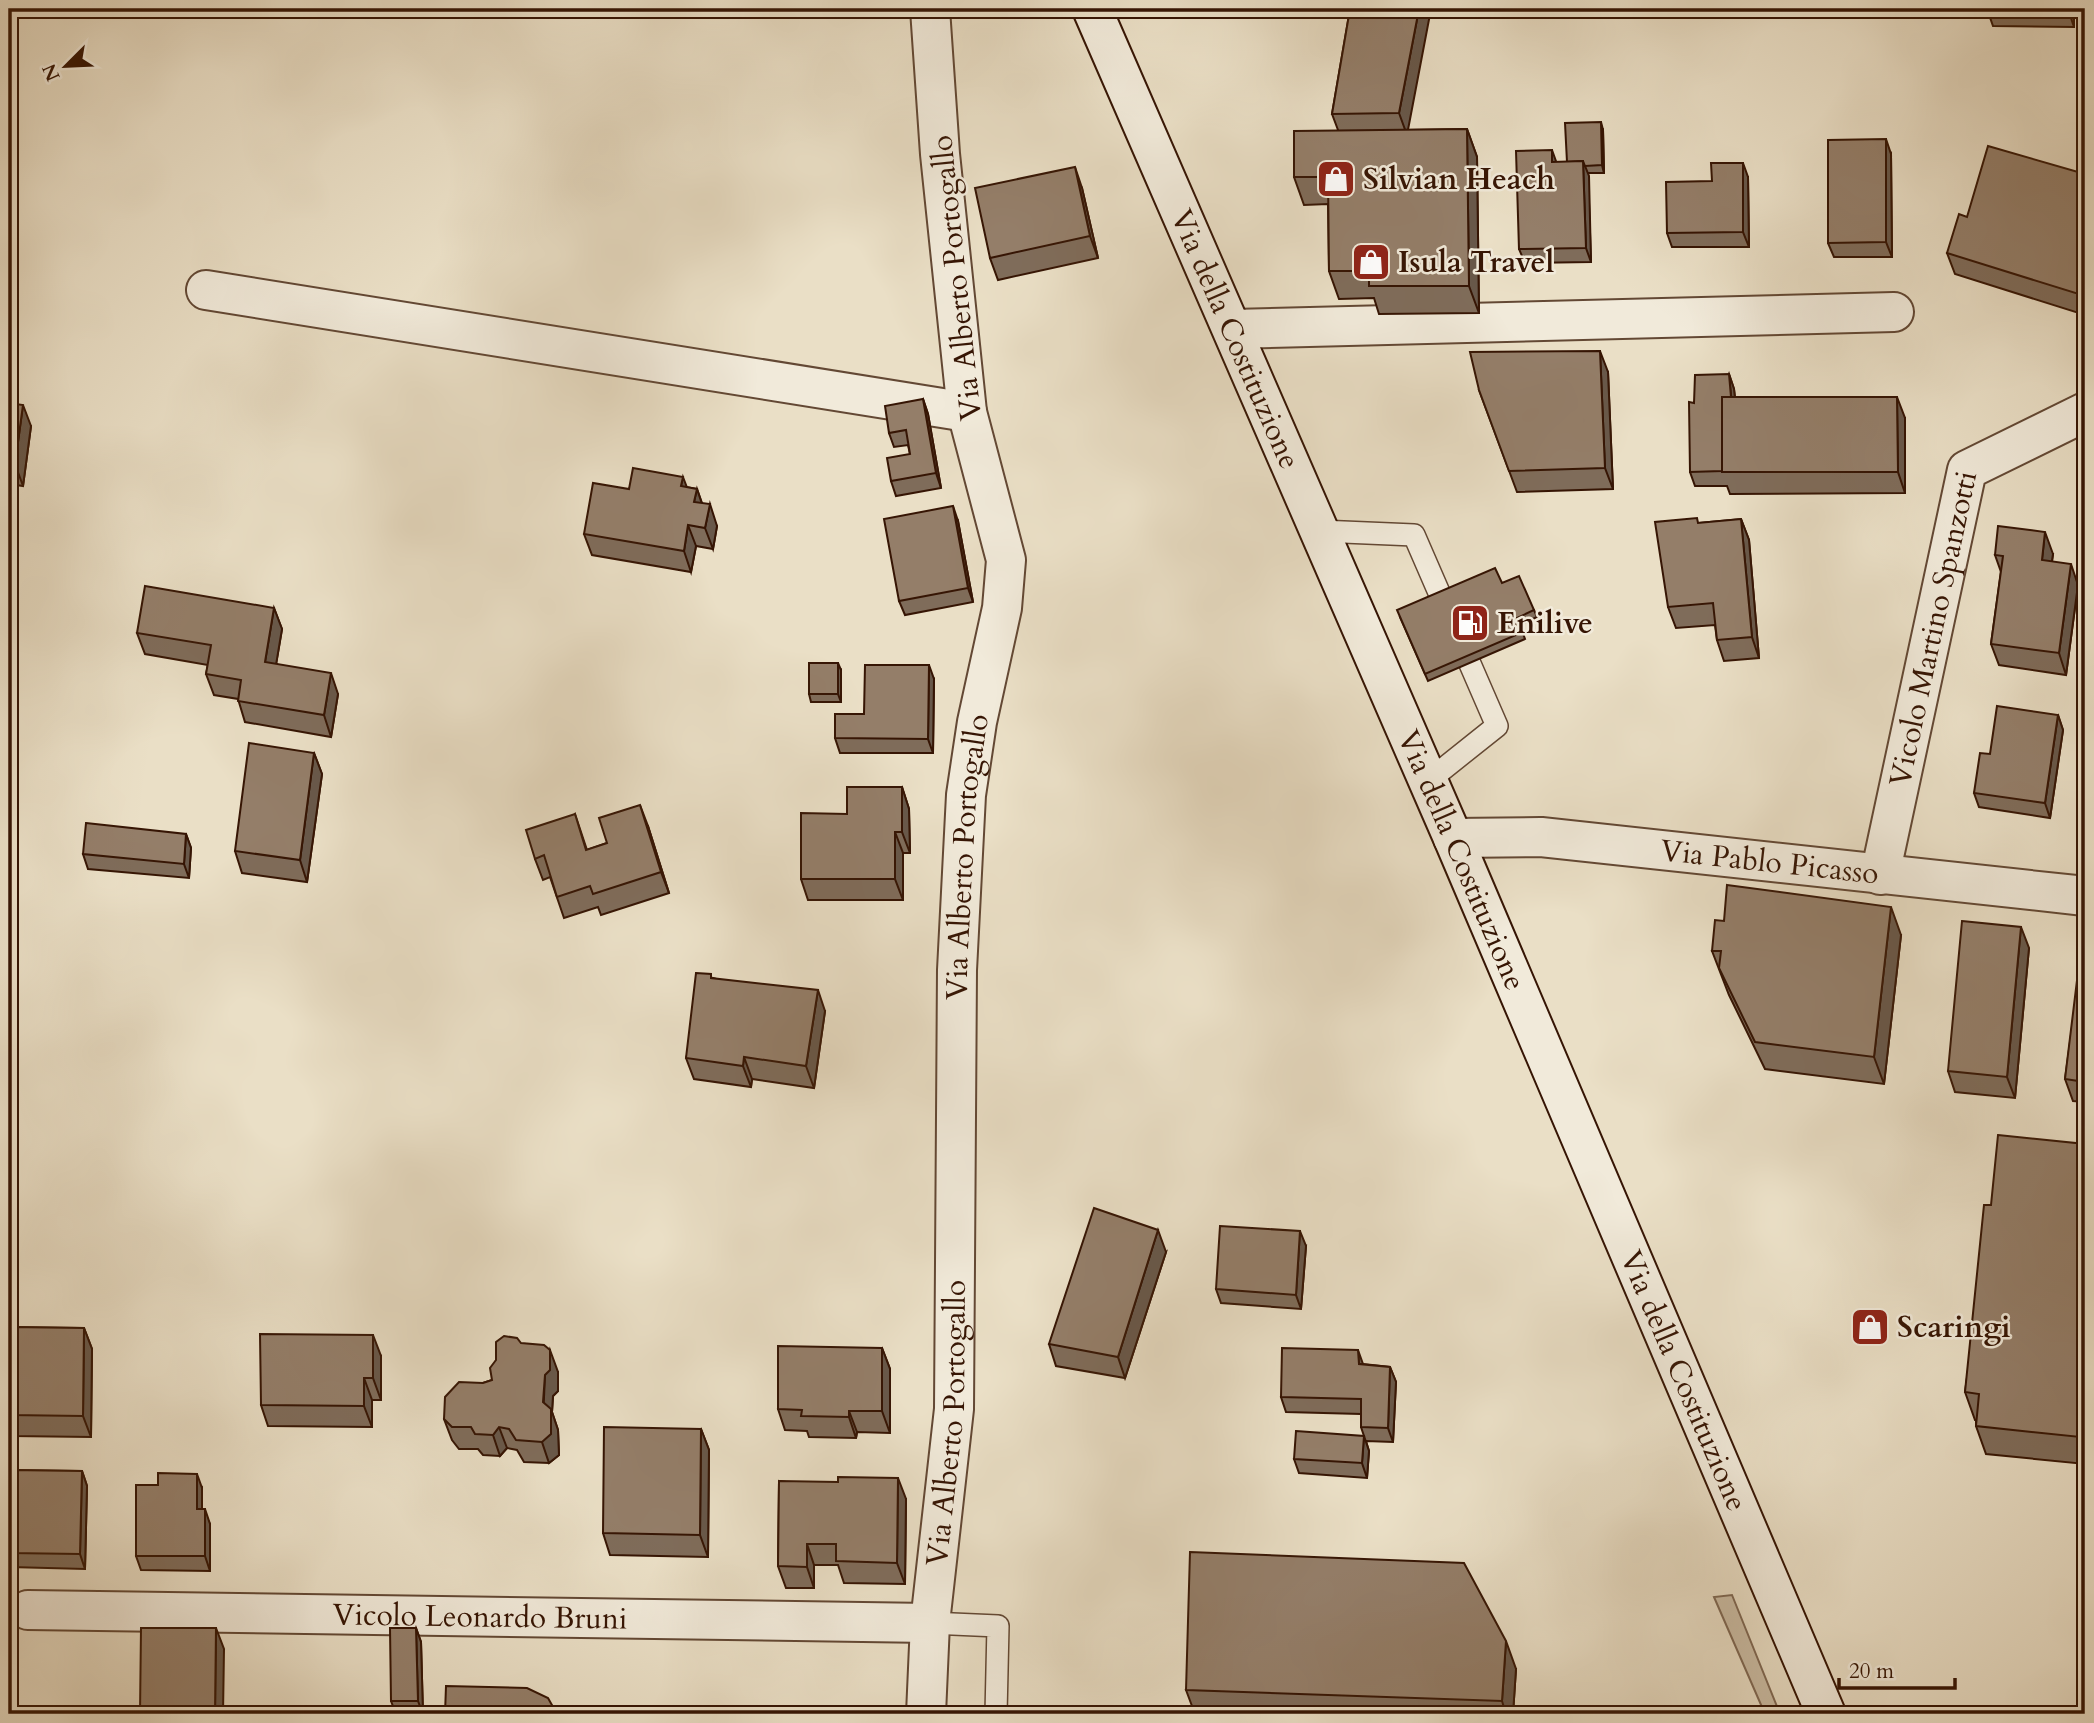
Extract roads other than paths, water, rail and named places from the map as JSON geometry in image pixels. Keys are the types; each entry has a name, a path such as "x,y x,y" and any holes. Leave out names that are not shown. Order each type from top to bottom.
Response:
{"street":[{"name":"Via Alberto Portogallo","path":"926,1714 930,1623 954,1409 957,970 966,795 977,722 1002,608 1006,560 967,412 940,155 930,9"},
{"name":"Via della Costituzione","path":"1092,9 1429,781 1826,1714"},
{"path":"206,290 967,412"},
{"path":"1233,329 1894,312"},
{"name":"Vicolo Martino Spanzotti","path":"1880,875 1967,470 2085,412"},
{"name":"Via Pablo Picasso","path":"1453,838 1541,837 2085,896"},
{"name":"Vicolo Leonardo Bruni","path":"28,1610 930,1623"}],"lane":[{"path":"1320,531 1414,535 1497,726 1429,781"},
{"path":"930,1623 998,1626 996,1714"}],"place":[{"name":"Silvian Heach","path":"1336,179"},
{"name":"Isula Travel","path":"1371,262"},
{"name":"Enilive","path":"1470,623"},
{"name":"Scaringi","path":"1870,1327"}]}
